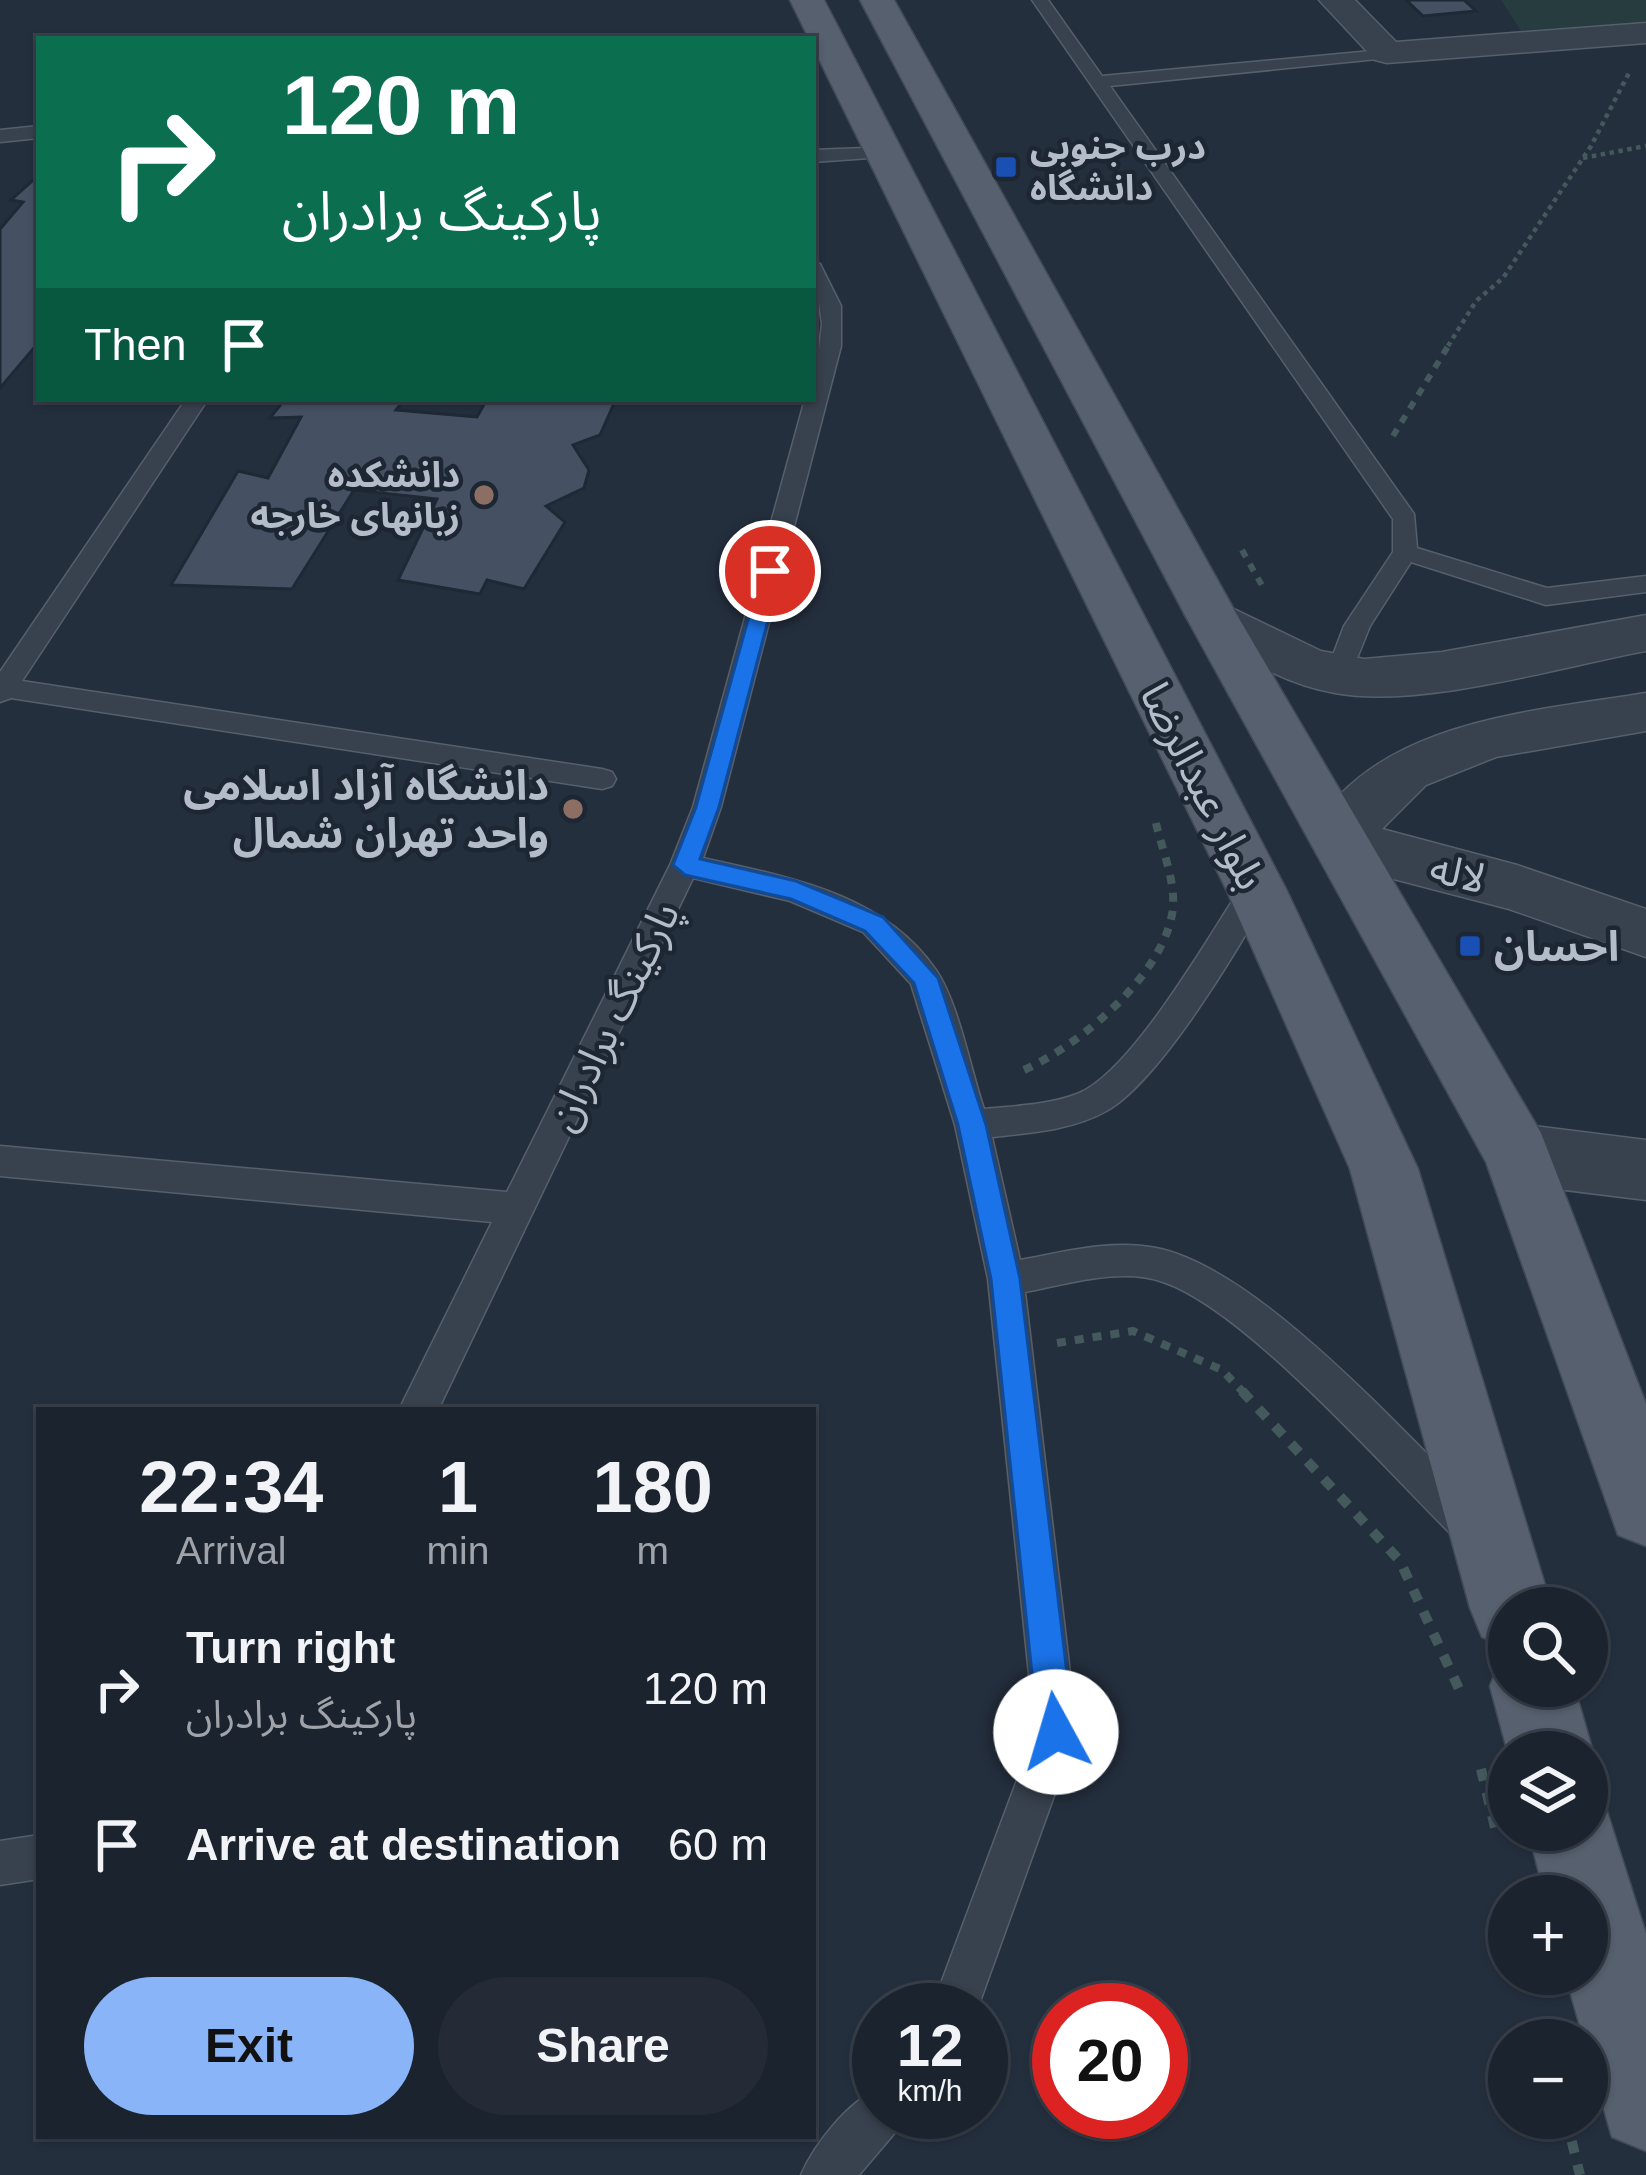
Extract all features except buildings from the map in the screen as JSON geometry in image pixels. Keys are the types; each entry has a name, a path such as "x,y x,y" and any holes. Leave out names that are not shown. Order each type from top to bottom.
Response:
{"main road":[{"name":"بلوار عبدالرضا","path":"807,0 1256,889 1384,1168 1505,1587"},
{"name":"بلوار عبدالرضا","path":"877,0 1211,615 1517,1154 1643,1492"},
{"path":"1540,1851 1646,2103"}],"street":[{"path":"1336,0 1387,53 1642,33"},
{"path":"1211,615 1281,657 1338,676 1402,674 1646,633"},
{"path":"1483,660 1452,677 1455,700 1477,716 1524,733"},
{"path":"1339,835 1406,771 1487,739 1646,712"},
{"name":"لاله","path":"1339,835 1384,856 1517,888 1646,933"},
{"path":"1517,1154 1646,1170"}],"lane":[{"path":"1040,0 1406,519 1406,552 1357,626 1338,676"},
{"path":"1096,82 1387,53"},
{"path":"0,136 36,132"},
{"path":"816,156 884,152"},
{"name":"پارکینگ برادران","path":"816,398 830,346 823,309"},
{"path":"195,402 1,689 602,779"},
{"name":"پارکینگ برادران","path":"420,1407 685,865 707,807 815,402"},
{"path":"1406,552 1546,598 1646,584"},
{"path":"685,865 796,891 874,924 925,978 967,1108 1006,1279 1056,1732 964,1983"},
{"path":"967,1108 1046,1116 1096,1102 1132,1067 1256,889"},
{"path":"0,1161 520,1209"},
{"path":"1006,1279 1130,1260 1171,1268 1213,1290 1494,1547"},
{"path":"0,1863 36,1857"},
{"path":"826,2175 857,2139"}],"path":[{"path":"1373,468 1476,301 1503,278 1582,158 1631,69 1642,33"},
{"path":"1582,158 1646,146"},
{"path":"967,1108 1061,1053 1142,974 1174,911 1152,807"},
{"path":"1014,1350 1133,1330 1222,1370 1400,1561 1488,1680"},
{"path":"1571,2139 1580,2175"}],"green space":[{"path":"1501,0 1646,0 1646,22 1521,31"}],"place":[{"name":"درب جنوبی دانشگاه","path":"1006,167"},
{"name":"دانشکده زبانهای خارجه","path":"484,495"},
{"name":"دانشگاه آزاد اسلامی واحد تهران شمال","path":"573,809"},
{"name":"احسان","path":"1470,946"}],"route":[{"path":"770,571 707,807 685,865 796,891 874,924 925,978 972,1125 1006,1279 1056,1732"}]}
